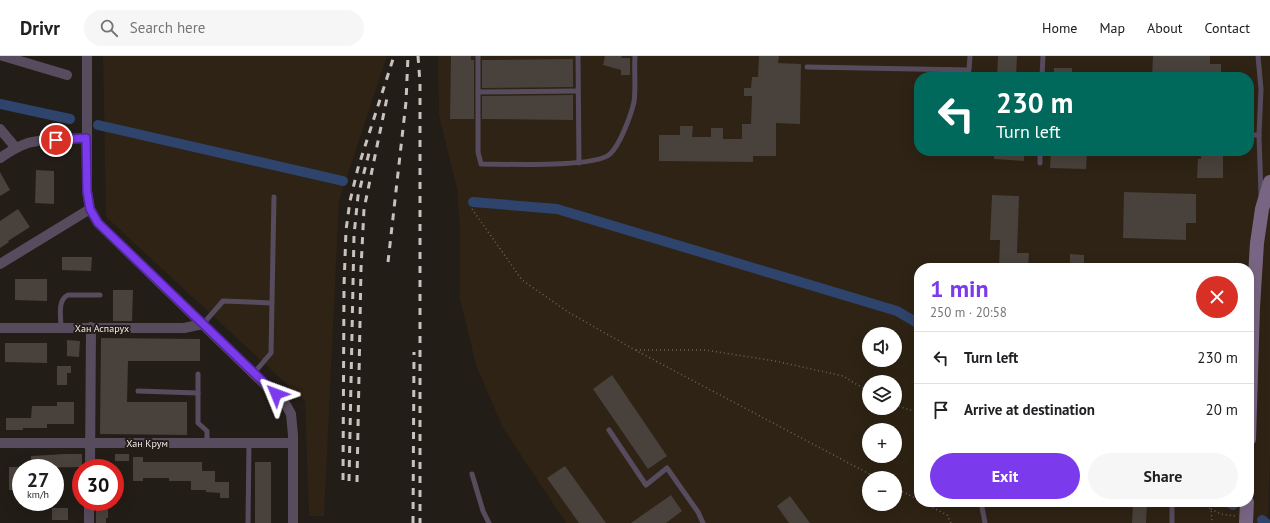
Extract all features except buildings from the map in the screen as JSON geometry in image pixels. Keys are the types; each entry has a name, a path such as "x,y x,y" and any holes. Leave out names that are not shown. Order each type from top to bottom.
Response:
{"main road":[{"path":"1254,275 1262,209 1270,182"},
{"path":"1247,507 1247,520"}],"street":[{"path":"3,56 67,75"},
{"path":"87,56 87,191 90,209 98,223 286,405 292,419 293,523"},
{"path":"0,129 16,148"},
{"path":"0,158 16,148 28,143 42,140 86,138"},
{"path":"0,264 90,209"},
{"name":"Хан Аспарух","path":"0,328 184,328 203,324"},
{"path":"90,459 91,327"},
{"name":"Хан Крум","path":"0,443 293,443"},
{"path":"89,511 89,523"}],"lane":[{"path":"478,56 478,152 481,164 579,162 597,160 609,156 616,148 622,137 634,101 635,56"},
{"path":"578,56 579,162"},
{"path":"807,67 969,70 970,56"},
{"path":"1042,72 1043,56"},
{"path":"1258,56 1261,89 1259,135 1262,209"},
{"path":"478,92 578,92"},
{"path":"1254,135 1259,135"},
{"path":"1040,156 1040,163"},
{"path":"254,373 271,353 274,197"},
{"path":"61,328 61,302 63,298 68,295 100,295"},
{"path":"203,324 223,301 272,303"},
{"path":"198,374 198,423 207,431 207,443"},
{"path":"138,391 198,393"},
{"path":"608,430 646,484 667,468 698,512 703,523"},
{"path":"248,523 249,443"},
{"path":"472,474 489,523"},
{"path":"982,507 985,523"},
{"path":"1172,507 1172,523"}],"path":[{"path":"472,209 522,280 568,312 635,350 864,471"},
{"path":"635,350 706,350 775,361 843,376 862,388"},
{"path":"902,407 914,411"},
{"path":"902,492 914,498"},
{"path":"932,507 947,515 951,523"},
{"path":"1208,507 1220,514 1247,520"},
{"path":"1211,509 1212,523"}],"shaded area":[{"path":"103,56 387,56 339,201 324,516 309,516 305,401 106,217"},
{"path":"438,56 1270,56 1270,455 1268,523 566,523 503,428 476,365 460,299 460,231 457,189 439,115"}],"waterway":[{"path":"0,104 70,119"},
{"path":"98,125 343,181"},
{"path":"473,202 557,209 897,311 914,321"},
{"path":"1262,520 1266,523"}],"railway":[{"path":"343,480 344,286 346,230 350,201 358,168 394,56"},
{"path":"388,262 406,102 408,56"},
{"path":"418,56 420,83 420,523"},
{"path":"357,482 361,268 364,209 388,93"},
{"path":"349,481 354,235 358,196 370,149"},
{"path":"413,523 414,352"}],"route":[{"path":"56,140 86,138 87,191 90,209 98,223 276,394"}]}
